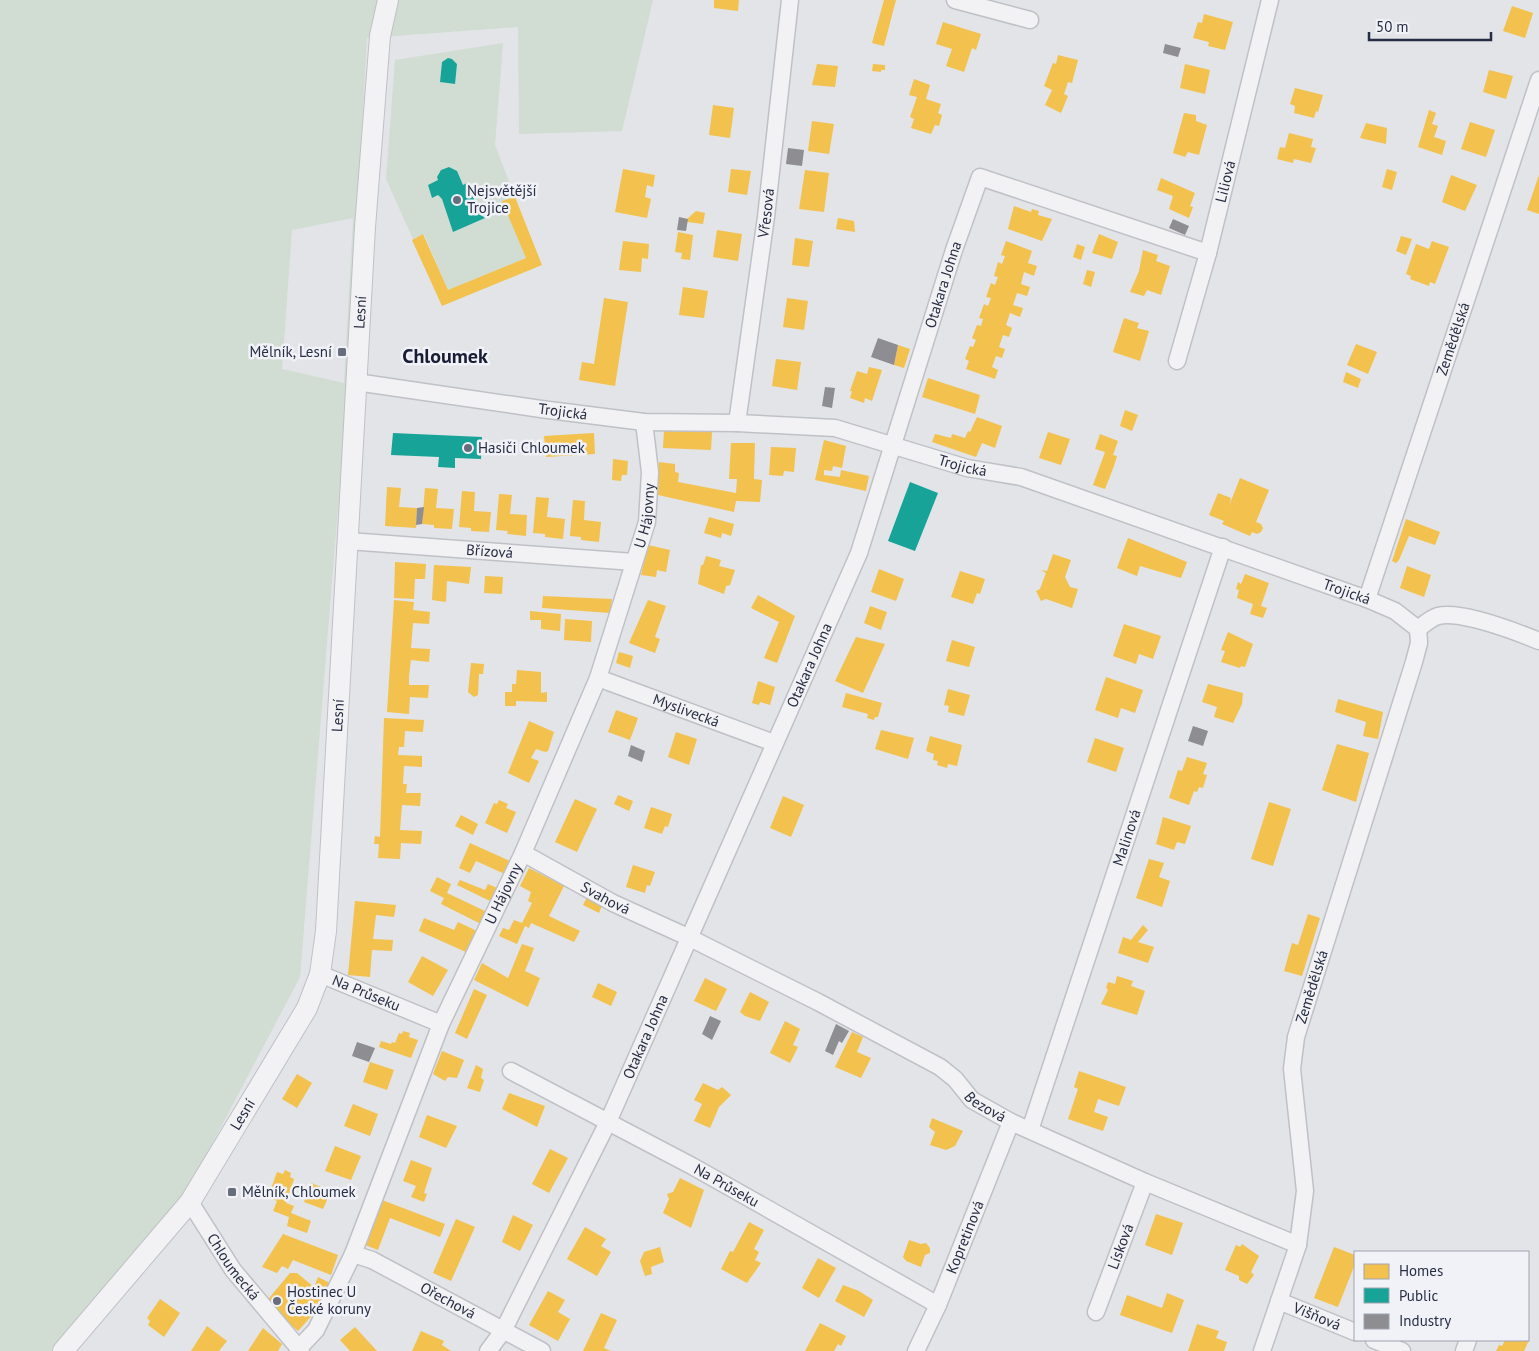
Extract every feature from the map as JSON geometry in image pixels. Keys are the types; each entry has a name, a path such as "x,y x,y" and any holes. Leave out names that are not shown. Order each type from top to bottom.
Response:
{"street":[{"name":"Lesní","path":"63,1351 190,1202 307,1008 320,974 326,932 365,227 380,36 388,0"},
{"name":"Vřesová","path":"737,423 766,217 790,0"},
{"path":"955,0 1030,20"},
{"name":"Liliová","path":"1177,360 1208,253 1270,0"},
{"name":"Zemědělská","path":"1367,598 1539,80"},
{"name":"Otakara Johna","path":"488,1351 503,1330 608,1122 859,553 954,250 980,177 1208,253"},
{"name":"Trojická","path":"356,382 644,422 737,423 835,428 967,468 1022,477 1367,598 1395,611 1418,629"},
{"name":"U Hájovny","path":"300,1350 316,1330 352,1254 441,1024 523,854 598,678 647,522 650,472 644,422"},
{"name":"Břízová","path":"348,540 634,562"},
{"name":"Malinová","path":"1030,1130 1222,547"},
{"path":"1418,629 1438,616 1453,616 1500,625 1539,640"},
{"name":"Zemědělská","path":"1262,1351 1298,1245 1304,1191 1292,1070 1296,1037 1414,662 1419,643 1418,629"},
{"name":"Myslivecká","path":"598,678 774,743"},
{"name":"Svahová","path":"523,854 613,903 690,938"},
{"name":"Bezová","path":"690,938 818,1002 940,1067 955,1078 972,1100 1011,1122 1145,1182 1298,1245"},
{"name":"Na Průseku","path":"320,974 441,1024"},
{"name":"Na Průseku","path":"511,1071 692,1166 938,1305"},
{"name":"Kopretinová","path":"916,1351 938,1305 1011,1122"},
{"name":"Lísková","path":"1096,1312 1145,1182"},
{"name":"Chloumecká","path":"190,1202 233,1270 300,1350"},
{"name":"Ořechová","path":"352,1254 372,1260 542,1351"},
{"name":"Višňová","path":"1279,1301 1354,1332"},
{"path":"1377,1341 1402,1351"}],"shaded area":[{"path":"0,0 653,0 622,131 519,134 518,27 367,38 347,396 300,977 174,1216 59,1351 0,1351","holes":["353,218 344,383 282,369 292,230"]},
{"path":"503,43 495,145 515,197 503,201 526,258 448,290 424,234 413,239 386,179 395,60","holes":["448,58 457,64 454,84 440,82 442,62","449,167 471,192 485,218 453,232 442,199 438,195 432,198 428,185 438,180 437,177 441,170"]}],"building: Homes":[{"path":"714,0 739,0 738,11 714,8"},
{"path":"884,0 896,0 884,46 872,43"},
{"path":"1512,6 1533,13 1525,38 1503,31"},
{"path":"1204,14 1233,22 1225,50 1208,46 1209,42 1193,38 1198,22 1202,23"},
{"path":"943,22 981,34 976,50 972,48 964,72 946,66 952,49 936,44"},
{"path":"1058,55 1078,60 1072,83 1068,82 1064,94 1068,96 1061,113 1045,105 1052,90 1044,86 1053,63 1056,64"},
{"path":"817,64 838,66 835,87 812,85"},
{"path":"873,64 885,65 885,70 881,70 881,72 872,71"},
{"path":"1185,64 1210,70 1205,94 1180,88"},
{"path":"1489,70 1513,76 1506,99 1483,92"},
{"path":"914,79 930,85 926,99 941,104 938,113 942,115 939,126 935,125 931,134 911,128 914,119 910,117 917,97 909,95"},
{"path":"1295,88 1323,95 1318,112 1316,111 1314,118 1294,113 1295,106 1290,104"},
{"path":"713,105 734,108 730,138 709,135"},
{"path":"1429,110 1436,113 1432,124 1438,126 1434,137 1446,141 1442,155 1418,147"},
{"path":"1184,113 1196,115 1196,121 1207,125 1199,155 1188,152 1185,157 1173,153"},
{"path":"812,121 834,124 829,154 808,151"},
{"path":"1470,122 1495,130 1486,157 1461,149"},
{"path":"1366,123 1387,128 1386,144 1360,138"},
{"path":"1289,133 1313,139 1311,147 1316,148 1311,163 1294,159 1293,163 1277,159 1280,147 1285,148"},
{"path":"623,169 655,175 653,187 647,185 645,197 651,199 647,218 615,212"},
{"path":"731,169 751,171 747,195 728,192"},
{"path":"1387,169 1397,172 1392,190 1382,187"},
{"path":"805,170 829,173 824,212 799,209"},
{"path":"1451,175 1477,185 1465,211 1442,202"},
{"path":"1539,175 1539,214 1527,210"},
{"path":"1161,178 1195,193 1190,206 1193,207 1189,218 1169,209 1173,196 1157,190"},
{"path":"515,197 542,265 442,306 412,240 423,234 448,290 526,258 502,201"},
{"path":"1014,206 1031,212 1032,209 1039,211 1038,215 1052,219 1042,241 1008,229"},
{"path":"696,211 705,213 703,224 687,222 687,219"},
{"path":"838,218 854,221 855,232 836,229"},
{"path":"717,230 742,234 738,261 713,257"},
{"path":"678,232 693,235 690,260 681,259 682,253 675,252"},
{"path":"1099,234 1118,242 1112,259 1092,253"},
{"path":"1401,236 1412,239 1406,255 1396,251"},
{"path":"795,238 813,241 809,267 792,265"},
{"path":"623,241 649,244 648,259 642,258 641,272 619,270"},
{"path":"1006,241 1032,251 1028,263 1037,266 1034,276 1024,272 1021,284 1030,287 1027,296 1017,293 1013,305 1023,308 1020,317 1010,313 1006,325 1012,328 1009,337 1003,335 999,347 1005,349 1002,358 996,356 992,367 998,370 995,379 966,369 969,361 965,359 970,346 973,347 976,340 972,338 977,325 981,326 983,319 979,318 984,304 988,306 991,298 986,297 991,283 995,285 998,277 994,276 998,262 1002,264 1005,256 1001,255"},
{"path":"1432,241 1449,247 1435,284 1430,282 1429,286 1410,279 1411,276 1406,274 1416,244 1429,249"},
{"path":"1077,244 1085,247 1081,260 1073,257"},
{"path":"1143,250 1158,255 1156,261 1170,266 1161,295 1147,290 1144,296 1130,292 1139,271"},
{"path":"1087,270 1095,272 1091,287 1083,284"},
{"path":"683,287 708,291 704,318 679,315"},
{"path":"604,298 628,302 615,386 579,380 582,362 594,364"},
{"path":"787,298 808,301 804,330 783,327"},
{"path":"1124,318 1139,323 1137,328 1149,331 1140,361 1113,352"},
{"path":"1356,344 1377,352 1368,374 1347,365"},
{"path":"898,345 910,349 904,368 894,365"},
{"path":"776,359 801,362 797,390 772,386"},
{"path":"869,367 882,370 872,401 865,398 864,403 850,398 852,391 850,391 857,371 867,374"},
{"path":"1346,372 1361,379 1358,388 1343,382"},
{"path":"928,378 980,395 975,414 922,397"},
{"path":"1125,410 1138,415 1132,431 1120,426"},
{"path":"977,417 1002,426 995,448 982,443 976,457 932,442 935,434 951,438 952,434 965,438"},
{"path":"664,430 712,432 711,450 663,448"},
{"path":"1048,432 1070,439 1061,465 1039,458"},
{"path":"594,433 595,454 546,457 544,436"},
{"path":"1100,434 1118,441 1113,455 1117,456 1105,489 1093,485 1105,452 1095,449"},
{"path":"824,440 846,446 842,468 833,466 832,471 824,470 824,475 840,477 841,470 869,476 866,491 815,480"},
{"path":"731,443 755,443 754,479 762,480 760,502 736,501 734,512 658,495 659,462 675,464 675,472 679,473 678,482 736,493 737,479 729,479"},
{"path":"771,447 796,448 794,472 784,471 783,476 769,475"},
{"path":"613,459 628,461 627,475 622,475 621,481 612,480"},
{"path":"1240,478 1269,490 1256,522 1261,524 1263,528 1257,534 1252,532 1250,536 1222,524 1224,521 1209,515 1218,493 1231,498 1229,506"},
{"path":"387,487 401,488 399,507 417,508 416,528 385,526"},
{"path":"425,488 438,489 436,508 454,509 452,529 434,528 434,525 422,524"},
{"path":"462,491 475,492 474,511 491,512 489,532 471,531 471,528 459,527"},
{"path":"499,494 512,495 510,514 527,515 526,536 507,534 508,531 496,530"},
{"path":"536,497 549,498 547,517 565,519 563,539 545,537 545,534 533,533"},
{"path":"573,500 585,501 584,520 601,522 599,542 581,540 581,537 570,536"},
{"path":"709,517 734,524 731,536 722,533 721,538 704,533"},
{"path":"1406,519 1440,532 1435,545 1409,536 1396,563 1392,561"},
{"path":"1128,538 1187,562 1181,578 1140,566 1137,576 1117,568"},
{"path":"648,545 670,550 666,572 657,570 656,577 641,575"},
{"path":"1053,554 1071,560 1065,577 1070,587 1078,589 1072,608 1046,599 1041,601 1036,591 1040,589 1046,573 1041,570 1047,571"},
{"path":"706,556 721,560 719,566 735,570 730,585 726,586 724,594 698,584 701,565 703,565"},
{"path":"395,562 426,564 425,579 415,579 414,599 394,598"},
{"path":"434,565 471,567 469,584 447,581 446,602 432,600"},
{"path":"1407,566 1431,575 1424,597 1400,588"},
{"path":"879,569 904,579 896,601 871,592"},
{"path":"960,571 985,579 980,594 977,593 973,604 951,597"},
{"path":"1245,574 1269,583 1261,606 1267,608 1263,618 1250,614 1253,604 1237,598 1239,590 1236,589 1238,582 1241,584"},
{"path":"485,576 503,577 502,594 484,593"},
{"path":"758,595 795,616 777,663 764,658 779,622 751,608"},
{"path":"543,596 612,599 610,613 542,608"},
{"path":"394,600 414,602 413,610 430,612 429,624 413,623 411,648 430,649 429,662 411,660 409,676 409,685 429,685 428,698 410,697 409,714 387,712"},
{"path":"648,600 666,606 655,637 660,639 655,653 629,643"},
{"path":"870,606 887,612 881,630 864,623"},
{"path":"530,611 561,614 560,631 541,629 541,620 530,620"},
{"path":"565,619 592,621 591,642 564,640"},
{"path":"1124,624 1161,636 1153,659 1139,654 1136,664 1113,656"},
{"path":"1228,632 1253,644 1245,667 1241,666 1240,668 1221,662 1225,651 1221,650"},
{"path":"856,637 885,644 863,693 835,681"},
{"path":"952,640 975,647 969,667 946,661"},
{"path":"619,652 633,656 630,668 616,663"},
{"path":"471,663 484,664 483,674 479,674 478,695 474,697 468,692"},
{"path":"517,670 541,672 541,693 547,692 547,702 516,701 516,706 505,706 505,692 512,692 512,684 516,684"},
{"path":"1106,677 1143,690 1135,713 1121,708 1118,718 1095,710"},
{"path":"758,681 775,687 770,705 760,702 759,705 752,703"},
{"path":"1208,684 1243,693 1242,704 1233,723 1214,717 1217,707 1202,702"},
{"path":"948,689 970,695 964,716 948,712 949,706 944,705"},
{"path":"846,693 882,703 878,717 875,717 874,720 867,718 868,714 842,707"},
{"path":"1338,699 1383,712 1378,739 1363,736 1366,722 1335,712"},
{"path":"616,710 638,718 630,740 608,732"},
{"path":"384,718 424,720 423,732 405,731 404,747 399,747 398,755 422,756 422,767 404,766 403,784 407,784 406,793 421,793 420,806 402,805 400,830 422,831 421,844 401,843 400,859 378,858 379,844 374,844 375,836 380,837"},
{"path":"529,721 554,732 548,751 536,749 531,758 539,761 529,783 508,773"},
{"path":"881,730 914,738 908,759 875,749"},
{"path":"676,732 697,739 689,765 668,757"},
{"path":"930,736 962,745 957,766 948,764 947,768 937,765 938,761 933,760 934,754 926,751"},
{"path":"1095,738 1124,748 1116,772 1087,762"},
{"path":"1337,744 1369,753 1356,802 1322,790"},
{"path":"1187,757 1207,763 1203,774 1207,775 1203,788 1199,787 1197,792 1194,791 1189,805 1169,798 1178,770 1182,771"},
{"path":"618,795 633,801 629,811 614,804"},
{"path":"783,796 804,805 791,837 770,828"},
{"path":"575,799 597,809 577,852 555,842"},
{"path":"499,800 508,804 506,808 516,812 507,833 485,823 494,803 497,804"},
{"path":"1269,802 1291,809 1273,866 1251,859"},
{"path":"651,807 672,814 668,827 665,826 662,834 644,828"},
{"path":"461,815 478,824 473,835 455,826"},
{"path":"1163,817 1191,826 1185,844 1177,842 1174,850 1156,844"},
{"path":"470,843 512,862 507,875 476,861 470,873 459,868"},
{"path":"1149,859 1164,863 1159,877 1170,881 1162,907 1136,898"},
{"path":"633,865 655,872 650,886 647,885 645,893 626,887"},
{"path":"529,868 564,886 549,916 580,931 574,942 531,923 529,928 525,926 517,944 499,936 503,928 509,930 514,920 522,923 532,903 528,901 531,892 520,886"},
{"path":"437,877 451,884 447,893 487,912 481,924 441,904 444,898 430,891"},
{"path":"460,880 485,890 488,884 497,888 490,901 457,885"},
{"path":"588,895 603,903 599,913 583,905"},
{"path":"355,901 396,905 394,917 376,915 373,939 393,940 392,951 372,950 370,977 348,975"},
{"path":"1308,914 1320,918 1302,976 1284,971 1292,943 1298,945"},
{"path":"424,918 454,930 458,922 477,931 468,953 419,931"},
{"path":"1143,925 1148,930 1138,942 1154,947 1148,963 1118,953 1123,937 1131,940"},
{"path":"522,944 534,948 525,971 540,978 528,1007 474,980 482,963 508,978"},
{"path":"422,956 448,970 433,996 408,982"},
{"path":"1117,976 1133,981 1131,986 1145,991 1137,1015 1101,1004 1108,990 1106,988 1108,982 1115,984"},
{"path":"705,978 727,989 716,1011 694,1001"},
{"path":"598,983 617,992 611,1006 592,997"},
{"path":"474,989 487,995 467,1039 455,1033"},
{"path":"750,992 769,1002 760,1021 745,1016 740,1012"},
{"path":"785,1021 800,1029 793,1045 798,1047 790,1063 770,1053"},
{"path":"403,1031 410,1033 409,1037 418,1040 411,1058 379,1047 381,1041 391,1044 392,1042 395,1043 399,1033 402,1034"},
{"path":"852,1032 863,1037 857,1052 871,1058 861,1078 835,1067"},
{"path":"442,1051 464,1060 457,1078 448,1077 445,1081 433,1074"},
{"path":"370,1062 394,1070 387,1090 363,1082"},
{"path":"476,1065 483,1069 481,1078 484,1080 480,1092 467,1088"},
{"path":"1079,1071 1126,1087 1119,1106 1098,1099 1094,1112 1108,1117 1103,1131 1068,1119 1078,1089 1074,1087"},
{"path":"297,1074 312,1083 297,1108 282,1099"},
{"path":"703,1083 718,1090 722,1087 731,1095 719,1107 710,1128 694,1121 702,1104 694,1100"},
{"path":"509,1093 545,1106 537,1127 502,1109"},
{"path":"353,1104 378,1114 370,1136 344,1126"},
{"path":"427,1115 457,1126 446,1148 419,1137"},
{"path":"932,1118 963,1131 955,1146 946,1150 930,1145 935,1132 929,1127"},
{"path":"335,1146 361,1156 351,1180 325,1171"},
{"path":"550,1149 568,1158 549,1193 532,1184"},
{"path":"411,1160 432,1168 424,1193 427,1194 424,1202 411,1197 416,1186 403,1181"},
{"path":"285,1170 291,1173 290,1177 294,1179 286,1203 294,1206 291,1213 311,1221 307,1233 287,1226 289,1217 273,1211 277,1201 268,1197 277,1172 283,1174"},
{"path":"680,1178 704,1190 691,1228 663,1213 669,1199 667,1194 673,1192"},
{"path":"311,1183 331,1191 323,1209 304,1202"},
{"path":"382,1200 445,1224 440,1237 390,1218 378,1250 365,1245"},
{"path":"1156,1214 1183,1223 1172,1255 1145,1245"},
{"path":"513,1215 533,1225 520,1251 502,1242"},
{"path":"456,1219 475,1227 451,1281 433,1273"},
{"path":"749,1222 764,1230 754,1249 759,1252 755,1260 761,1263 747,1283 721,1269 730,1251 733,1252"},
{"path":"585,1227 606,1239 601,1246 611,1252 597,1276 567,1259"},
{"path":"283,1234 338,1255 331,1275 293,1260 288,1269 282,1266 277,1273 262,1267"},
{"path":"909,1240 921,1244 926,1243 930,1248 930,1253 925,1255 921,1267 906,1261 903,1257"},
{"path":"1242,1244 1259,1256 1251,1272 1254,1275 1247,1284 1239,1280 1239,1276 1225,1270 1236,1245 1240,1247"},
{"path":"660,1247 664,1262 651,1267 652,1274 645,1276 640,1261 644,1252"},
{"path":"1334,1247 1354,1255 1354,1267 1338,1307 1314,1298"},
{"path":"818,1258 836,1268 819,1298 802,1288"},
{"path":"290,1273 297,1273 314,1287 318,1277 330,1283 317,1310 298,1331 265,1303"},
{"path":"843,1285 859,1291 873,1300 864,1317 835,1301"},
{"path":"548,1291 565,1300 558,1312 570,1319 558,1341 529,1325"},
{"path":"1167,1293 1184,1300 1172,1333 1120,1315 1127,1295 1162,1308"},
{"path":"160,1299 180,1313 164,1337 148,1325 150,1321 147,1318"},
{"path":"601,1313 617,1320 604,1348 611,1351 583,1351"},
{"path":"820,1323 846,1336 841,1346 838,1344 834,1351 805,1351"},
{"path":"1197,1324 1219,1331 1216,1338 1227,1342 1224,1351 1188,1351"},
{"path":"207,1326 227,1341 219,1351 191,1351"},
{"path":"355,1327 377,1351 350,1351 340,1340"},
{"path":"263,1328 282,1344 278,1351 248,1351"},
{"path":"421,1331 444,1341 442,1345 451,1351 412,1351"},
{"path":"1504,1341 1529,1341 1524,1351 1496,1351 1499,1345 1502,1346"}],"building: Public":[{"path":"448,58 457,64 455,84 440,82 442,62"},
{"name":"Nejsvětější Trojice","path":"449,167 457,171 463,185 467,183 481,215 485,218 453,232 442,199 438,195 432,198 428,185 438,180 437,177 441,170"},
{"path":"393,433 482,437 481,459 455,458 455,468 438,467 439,457 391,455"},
{"path":"910,482 938,493 915,551 888,541"}],"building: Industry":[{"path":"1165,44 1181,48 1178,57 1163,53"},
{"path":"788,148 804,150 802,166 786,164"},
{"path":"679,217 688,219 686,231 677,230"},
{"path":"1173,219 1189,226 1185,235 1169,228"},
{"path":"878,338 898,345 894,365 871,357"},
{"path":"825,387 835,388 832,408 822,406"},
{"path":"424,507 422,524 416,525 417,508"},
{"path":"1193,726 1208,731 1203,746 1188,741"},
{"path":"631,745 645,751 642,762 628,756"},
{"path":"710,1016 721,1021 712,1040 702,1034"},
{"path":"836,1024 849,1031 842,1043 839,1041 833,1055 825,1051"},
{"path":"357,1042 375,1048 369,1062 352,1056"}],"place":[{"name":"Nejsvětější Trojice","path":"457,200"},
{"name":"Mělník, Lesní","path":"342,352"},
{"name":"Hasiči Chloumek","path":"468,448"},
{"name":"Mělník, Chloumek","path":"232,1192"},
{"name":"Hostinec U České koruny","path":"277,1301"}],"district":[{"name":"Chloumek","path":"445,356"}]}
